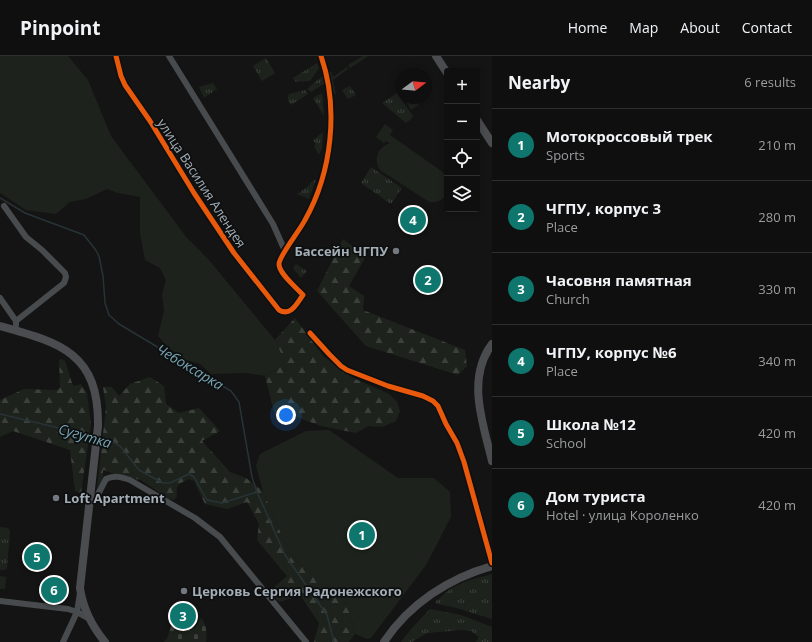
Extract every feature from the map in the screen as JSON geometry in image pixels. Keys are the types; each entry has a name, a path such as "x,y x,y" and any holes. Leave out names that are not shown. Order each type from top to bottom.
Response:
{"main road":[{"path":"436,56 444,68"},
{"path":"441,56 449,68"},
{"path":"480,116 492,134"},
{"path":"480,125 492,143"},
{"path":"0,326 15,330 68,350 87,372 94,391 98,414 98,426 80,588 82,602 88,618 105,642"},
{"path":"492,344 485,357 481,370 478,394 479,408 492,461"},
{"path":"384,642 400,622 424,600 460,577 492,564"},
{"path":"389,642 400,622"}],"street":[{"name":"улица Василия Алендея","path":"116,56 121,76 125,84 150,121 194,193 239,261 283,312 291,310 304,295 280,268 280,258 285,251"},
{"path":"168,56 273,224 285,251"},
{"path":"285,251 306,218 324,174 328,147 330,107 328,84 321,56"},
{"path":"4,206 26,236 65,273 66,277 64,283 16,321"},
{"path":"0,298 16,321 15,330"},
{"path":"310,333 329,354 347,370 388,386 423,396 433,401 438,406 457,443 464,462 492,564"},
{"path":"89,500 96,498 106,480 115,477 122,477 130,480 195,518 220,537 306,642"},
{"path":"63,642 77,612 80,588"},
{"path":"0,601 58,607 77,612 88,618"}],"green space":[{"path":"0,56 68,56 88,80 111,136 187,238 209,260 275,340 285,363 265,376 246,373 211,374 200,364 182,359 164,343 158,336 164,311 162,294 166,280 160,268 145,260 140,233 140,197 118,193 107,189 86,199 70,202 56,214 26,210 0,193"},
{"path":"363,56 368,56 350,68 348,65"},
{"path":"266,58 275,73 262,81 253,66"},
{"path":"317,63 319,68 310,81 296,82 293,78"},
{"path":"347,67 348,69 333,80 336,95 333,93 329,73 331,72 333,77"},
{"path":"321,77 324,77 325,83 311,92 307,89"},
{"path":"213,83 217,89 204,98 199,87"},
{"path":"350,86 356,95 348,99 342,90"},
{"path":"305,90 308,94 291,105 289,103 289,94"},
{"path":"322,93 324,116 313,98"},
{"path":"396,94 396,104 405,104 413,116 406,123 382,103"},
{"path":"408,104 418,104 419,105 411,110"},
{"path":"385,124 393,130 390,135 444,173 443,198 440,201 429,202 380,170 377,161 378,154 382,148 390,143 386,141 384,143 376,137"},
{"path":"323,132 322,148 319,155 314,146 316,144 313,140"},
{"path":"371,167 402,188 391,204 361,183"},
{"path":"316,179 309,199 297,194 310,185 310,183"},
{"path":"343,239 366,256 349,286 364,296 363,310 465,350 467,366 458,375 366,346 317,291"},
{"path":"296,264 307,271 301,278 293,268"},
{"path":"295,318 324,357 353,378 389,394 397,402 400,411 396,421 382,427 368,426 356,433 321,426 294,416 275,415 265,376 285,363 275,340"},
{"path":"62,359 65,361 74,386 81,384 87,393 91,425 81,493 75,491 70,450 13,431 0,437 0,400 24,389 57,390 60,388 59,360"},
{"path":"150,377 164,386 166,404 179,413 199,408 220,431 202,441 230,472 246,478 263,491 289,552 297,562 340,595 350,611 355,634 349,642 314,642 319,623 300,595 279,602 270,591 287,576 257,540 259,524 247,502 227,509 205,504 194,481 189,479 178,485 177,496 174,500 169,499 141,480 116,475 104,470 99,489 97,489 106,407 103,387 112,387 119,396 130,384"},
{"path":"329,430 398,478 434,478 450,492 451,517 426,565 371,638 367,639 355,634 350,611 340,595 297,562 289,552 263,491 256,466 260,454 306,431"},
{"path":"0,527 8,528 10,531 7,568 5,570 0,570"},
{"path":"492,574 492,619 453,607 437,604 435,602 450,589 467,581"},
{"path":"0,576 6,577 5,589 0,589"},
{"path":"430,609 461,615 492,627 492,642 476,642 479,637 471,631 462,630 427,633 412,642 401,642"},
{"path":"187,610 193,613 187,623 195,628 201,618 203,621 206,629 206,642 163,642 167,639 173,620"}],"waterway":[{"name":"Чебоксарка","path":"0,198 25,213 84,235 99,256 103,276 105,303 109,315 119,324 231,391 239,402 252,477 257,492 285,555 327,615 334,642"},
{"name":"Сугутка","path":"0,414 93,436"},
{"name":"Сугутка","path":"99,437 110,440 120,446 139,470 163,483 170,483 189,474 194,477 207,500 222,503 257,492"}],"cycle path":[{"path":"116,56 125,85 150,121 194,193 234,253 279,310 283,312 287,312 293,308 303,295 282,272 279,264 280,260 314,201 327,161 330,140 330,97 327,76 321,56"},
{"path":"310,333 329,354 347,370 388,386 423,396 433,401 438,406 457,443 464,462 492,563"}],"place":[{"name":"ЧГПУ, корпус №6","path":"413,220"},
{"name":"Бассейн ЧГПУ","path":"396,251"},
{"name":"ЧГПУ, корпус 3","path":"428,280"},
{"name":"Loft Apartment","path":"56,498"},
{"name":"Мотокроссовый трек","path":"362,535"},
{"name":"Школа №12","path":"37,557"},
{"name":"Дом туриста","path":"54,590"},
{"name":"Церковь Сергия Радонежского","path":"184,591"},
{"name":"Часовня памятная","path":"183,616"}]}
